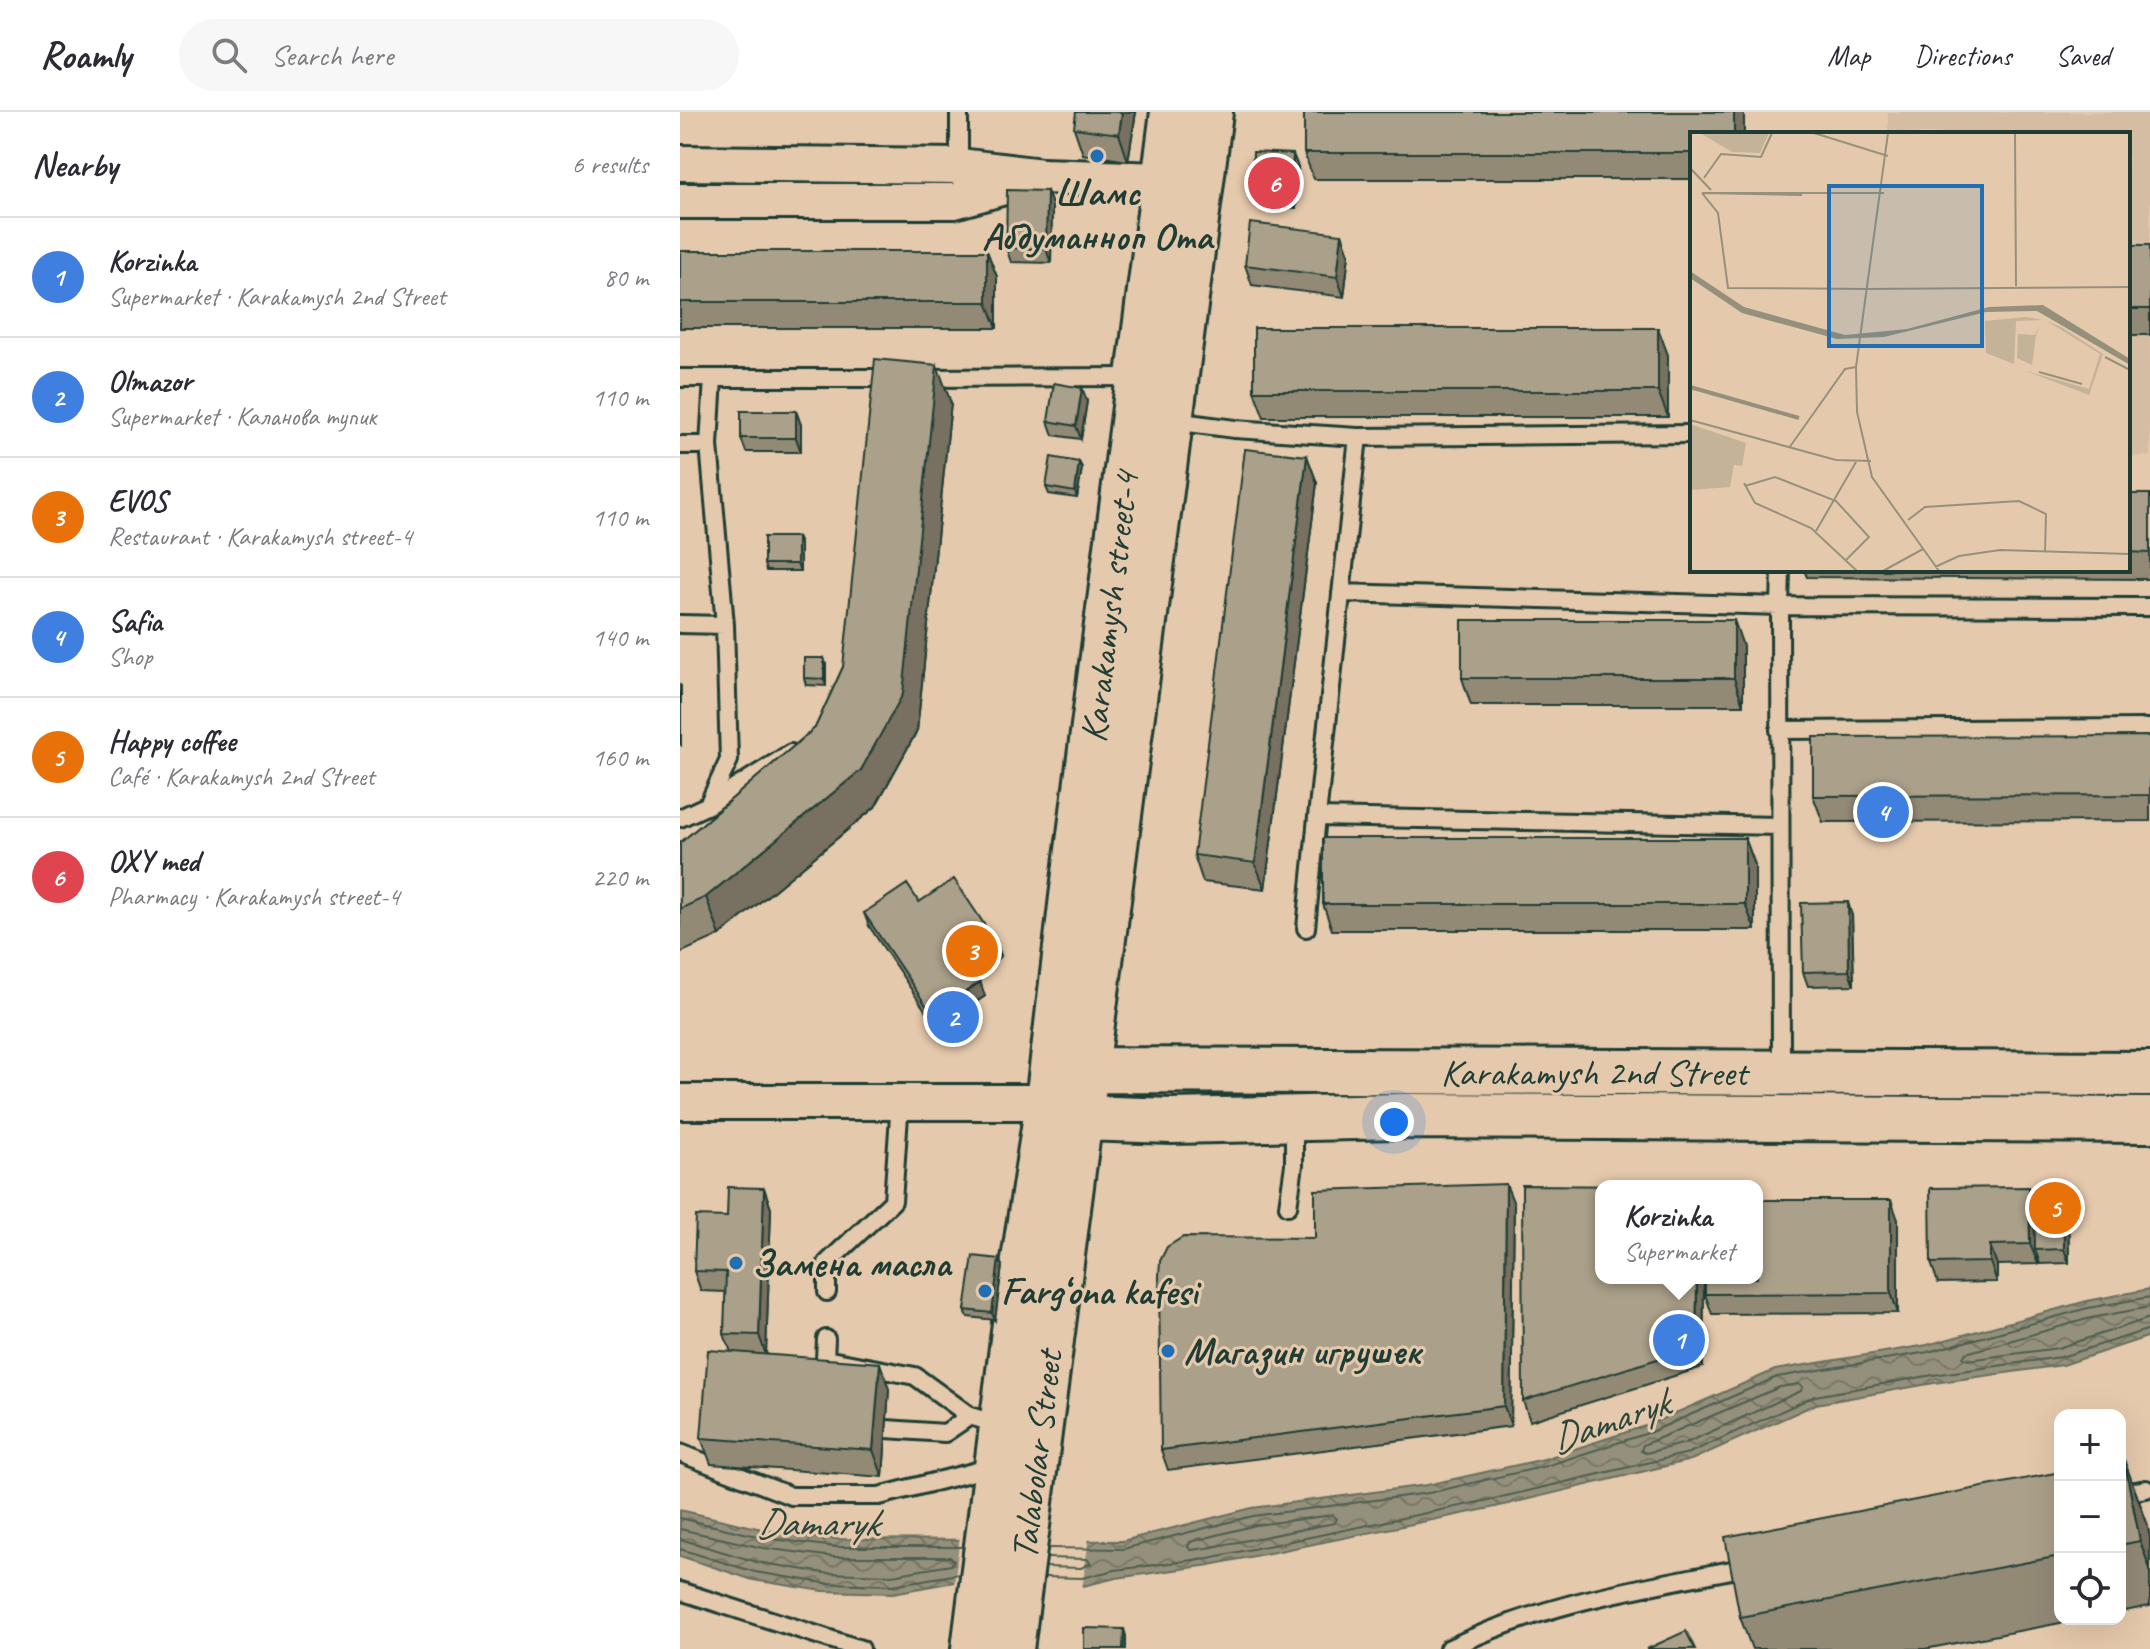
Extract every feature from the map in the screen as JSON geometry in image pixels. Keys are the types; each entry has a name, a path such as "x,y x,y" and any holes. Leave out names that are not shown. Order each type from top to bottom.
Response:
{"main road":[{"name":"Karakamysh street-4","path":"1089,1070 1127,790 1171,421 1183,181 1173,112"},
{"name":"Karakamysh street-4","path":"1066,1110 1139,377 1183,181 1210,112"},
{"name":"Talabolar Street","path":"1006,1497 986,1421 1025,1245 1066,1110 1089,1070"},
{"name":"Karakamysh 2nd Street","path":"1089,1070 2150,1074"},
{"name":"Talabolar Street","path":"1011,1649 998,1603 1006,1497 1058,1280 1066,1110"},
{"name":"Karakamysh 2nd Street","path":"1066,1110 1172,1121 1294,1116 2150,1120"},
{"name":"Talabolar Street","path":"974,1649 998,1603"}],"street":[{"path":"680,163 959,166 1042,176 1183,181"},
{"path":"680,201 954,201 1042,176"},
{"path":"680,1102 900,1101 1066,1110"}],"lane":[{"path":"959,112 959,166"},
{"path":"680,378 875,386 1139,377"},
{"path":"708,805 729,760 725,625 709,445 713,378"},
{"path":"1171,421 1235,429 1358,437 1690,434"},
{"path":"1306,928 1358,437"},
{"path":"680,445 709,445"},
{"path":"1781,572 1781,1073"},
{"path":"1341,593 1780,606 2150,607"},
{"path":"680,624 725,625"},
{"path":"1779,730 2150,728"},
{"path":"680,818 708,805 805,744"},
{"path":"1317,817 1780,826"},
{"path":"827,1292 827,1263 893,1201 900,1101"},
{"path":"1288,1206 1294,1165 1294,1116"},
{"path":"826,1339 825,1359 915,1376 986,1421"},
{"path":"886,1429 945,1433 986,1421"},
{"path":"680,1453 791,1496 879,1496 977,1471 1006,1497"},
{"path":"2126,1493 2146,1489"},
{"path":"1448,1649 1484,1632 1579,1600 1765,1563"},
{"path":"680,1591 861,1649"}],"shaded area":[{"path":"1888,112 2150,112 2150,456 2130,456 2130,132 1888,132"}],"water":[{"path":"2150,1289 2150,1336 2063,1365 1816,1404 1691,1460 1491,1508 1210,1565 1116,1578 1083,1586 954,1582 893,1593 823,1591 753,1580 680,1556 680,1510 766,1530 837,1539 1122,1541 1252,1508 1427,1485 1544,1459 1648,1425 1775,1370 1927,1345 2087,1301"}],"pier":[{"path":"960,1535 1089,1537 1082,1590 954,1586"}],"building":[{"path":"1076,112 1122,112 1119,134 1074,128"},
{"path":"1304,112 1734,112 1734,132 1690,132 1690,153 1304,153"},
{"path":"1253,152 1293,154 1291,195 1252,193"},
{"path":"1007,190 1047,191 1046,249 1006,248"},
{"path":"1250,223 1342,234 1337,277 1245,265"},
{"path":"2130,245 2150,245 2150,309 2130,309"},
{"path":"680,251 987,251 987,302 680,302"},
{"path":"1254,328 1658,328 1658,391 1254,391"},
{"path":"875,359 937,365 903,694 861,770 706,897 680,909 680,843 815,728 843,667"},
{"path":"1054,383 1082,388 1076,426 1048,421"},
{"path":"741,411 796,411 796,438 741,438"},
{"path":"1245,449 1307,456 1255,863 1194,855"},
{"path":"1051,457 1079,462 1075,492 1046,487"},
{"path":"2130,494 2150,494 2150,553 2130,552"},
{"path":"764,537 797,537 797,564 764,564"},
{"path":"1462,620 1734,620 1734,678 1462,678"},
{"path":"804,658 824,658 824,679 804,678"},
{"path":"2150,736 2150,795 1813,796 1813,737"},
{"path":"1323,838 1745,838 1745,904 1323,904"},
{"path":"954,879 996,942 967,962 980,982 932,1014 864,913 907,884 919,902"},
{"path":"1848,902 1849,971 1803,972 1801,903"},
{"path":"1506,1184 1504,1406 1161,1450 1159,1276 1160,1261 1167,1247 1183,1237 1315,1238 1315,1190"},
{"path":"1522,1185 1595,1186 1595,1284 1697,1284 1696,1347 1523,1401"},
{"name":"Замена масла","path":"728,1187 764,1188 759,1335 724,1334 726,1272 694,1271 696,1216 727,1217"},
{"path":"2029,1187 2030,1244 1990,1245 1990,1262 1931,1263 1930,1188"},
{"path":"2034,1194 2063,1194 2064,1249 2035,1250"},
{"path":"1763,1200 1891,1200 1891,1293 1705,1294 1705,1284 1763,1284"},
{"name":"Farg‘ona kafesi","path":"973,1256 999,1259 992,1313 965,1310"},
{"path":"708,1350 880,1363 873,1450 701,1438"},
{"path":"2126,1470 2140,1541 2126,1544"},
{"path":"2054,1473 2054,1557 1740,1617 1725,1537"},
{"path":"1084,1628 1124,1629 1123,1649 1084,1649"},
{"path":"1686,1631 1695,1649 1647,1649"}],"place":[{"name":"Шамс Абдуманноп Ота","path":"1097,156"},
{"name":"OXY med","path":"1274,183"},
{"name":"Safia","path":"1883,812"},
{"name":"EVOS","path":"972,951"},
{"name":"Olmazor","path":"953,1017"},
{"name":"Happy coffee","path":"2055,1208"},
{"name":"Замена масла","path":"736,1263"},
{"name":"Farg‘ona kafesi","path":"985,1291"},
{"name":"Korzinka","path":"1679,1340"},
{"name":"Магазин игрушек","path":"1168,1351"}],"water label":[{"name":"Damaryk","path":"1609,1420"},
{"name":"Damaryk","path":"817,1522"}]}
